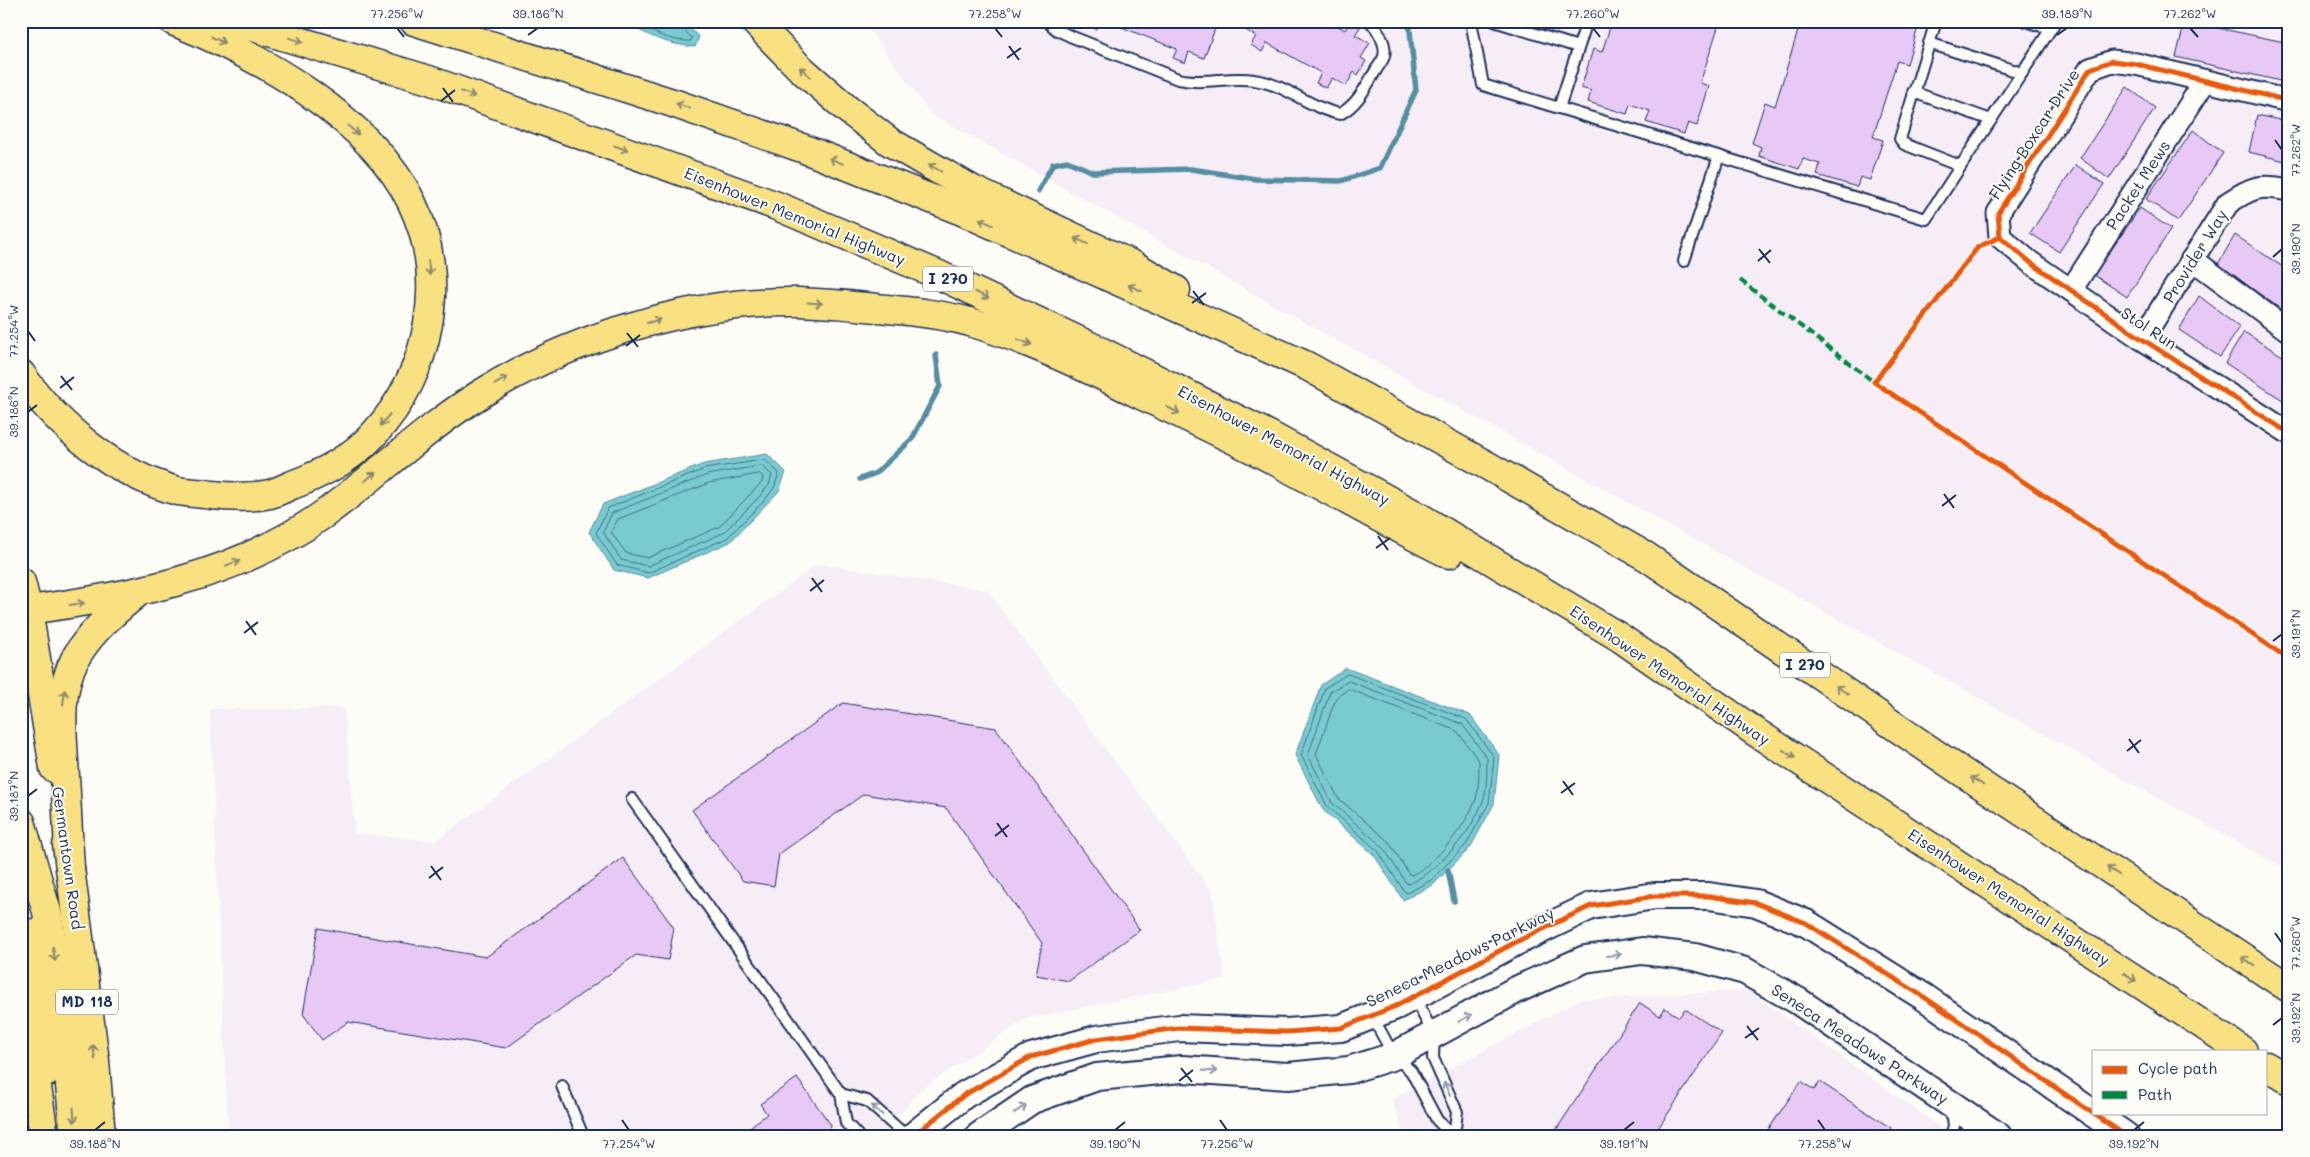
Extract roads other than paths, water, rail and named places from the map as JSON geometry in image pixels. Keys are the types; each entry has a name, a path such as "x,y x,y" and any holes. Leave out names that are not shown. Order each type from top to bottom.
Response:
{"main road":[{"path":"21,374 61,420 99,453 140,477 178,491 232,497 270,494 314,478 345,459 373,435 397,405 417,366 428,331 431,295 428,253 412,204 392,171 362,138 321,102 275,71 219,40 174,21"},
{"name":"Eisenhower Memorial Highway","path":"233,21 429,80 777,206 939,275 1092,347 1269,435 1416,515 1619,637 1762,737 2242,1050"},
{"name":"I 270","path":"414,21 673,103 802,148 962,211 1307,366 1488,466 1646,557 1962,772 2289,988"},
{"path":"754,21 800,68 847,110 890,142 973,190 1135,266 1307,366"},
{"path":"25,611 80,604 139,591 209,573 255,555 290,536 325,513 453,411 500,382 544,359 607,334 669,316 733,307 796,302 913,311 968,322 1024,342 1082,366 1251,449 1406,532 1619,637"},
{"name":"Germantown Road","path":"21,582 70,868 95,1061 101,1136"},
{"path":"70,868 62,724 66,680 75,658 88,639 107,617 139,591"},
{"path":"21,822 47,912 62,1005 75,1136"},
{"name":"MD 118","path":"21,822 47,1070 50,1136"},
{"path":"21,974 44,1136"},
{"path":"2268,1067 2289,1080"}],"street":[{"name":"Flying Boxcar Drive","path":"2000,237 1998,213 2090,69 2112,61 2136,64 2289,101"},
{"name":"Packet Mews","path":"2071,290 2205,81"},
{"name":"Provider Way","path":"2142,339 2228,203 2250,189 2271,186 2289,190"},
{"name":"Stol Run","path":"2000,237 2030,262 2142,339 2289,433"},
{"path":"2192,259 2289,331"},
{"name":"Seneca Meadows Parkway","path":"913,1136 964,1095 1031,1057 1096,1039 1180,1028 1287,1032 1341,1028 1414,997 1516,942 1591,906 1655,896 1709,896 1756,903 1806,922 1916,991 2092,1113"},
{"name":"Seneca Meadows Parkway","path":"979,1136 1032,1100 1097,1077 1182,1069 1288,1076 1349,1070 1394,1056 1516,990 1584,959 1642,951 1695,957 1744,971 1798,1000 1998,1136"},
{"name":"Seneca Meadows Parkway","path":"2094,1114 2126,1136"}],"lane":[{"path":"1047,21 1057,30 1070,36 1178,79 1192,83 1254,80 1289,91 1326,112 1340,114 1359,99 1384,56 1383,43 1376,27 1370,21"},
{"path":"1471,21 1483,85 1926,219 2053,25 2026,21"},
{"path":"1494,21 1578,48"},
{"path":"1559,108 1587,21"},
{"path":"1936,21 1900,139 1904,144 1960,166"},
{"path":"1929,43 2022,73"},
{"path":"1914,92 1991,120"},
{"path":"1684,261 1718,156"},
{"path":"632,799 841,1094 846,1123 858,1136"},
{"path":"1414,997 1434,1035 1433,1058 1457,1112 1454,1136"},
{"path":"1371,1016 1394,1056 1411,1071 1437,1120 1454,1136"},
{"path":"562,1086 583,1136"},
{"path":"841,1094 867,1101 906,1136"},
{"path":"1951,1136 1954,1126 1952,1104"}],"water":[{"path":"624,21 682,21 699,37 695,47 675,44 650,35"},
{"path":"767,454 786,472 779,491 730,542 648,578 614,570 589,532 603,504 704,464"},
{"path":"1346,668 1470,715 1499,755 1494,804 1470,848 1433,885 1403,900 1374,855 1323,810 1295,755 1321,685"}],"waterway":[{"path":"1038,191 1053,164 1067,161 1093,172 1191,169 1256,179 1341,181 1380,168 1416,90 1409,21"},
{"path":"860,479 876,473 912,439 940,386 936,355"},
{"path":"1448,870 1454,901"}]}
